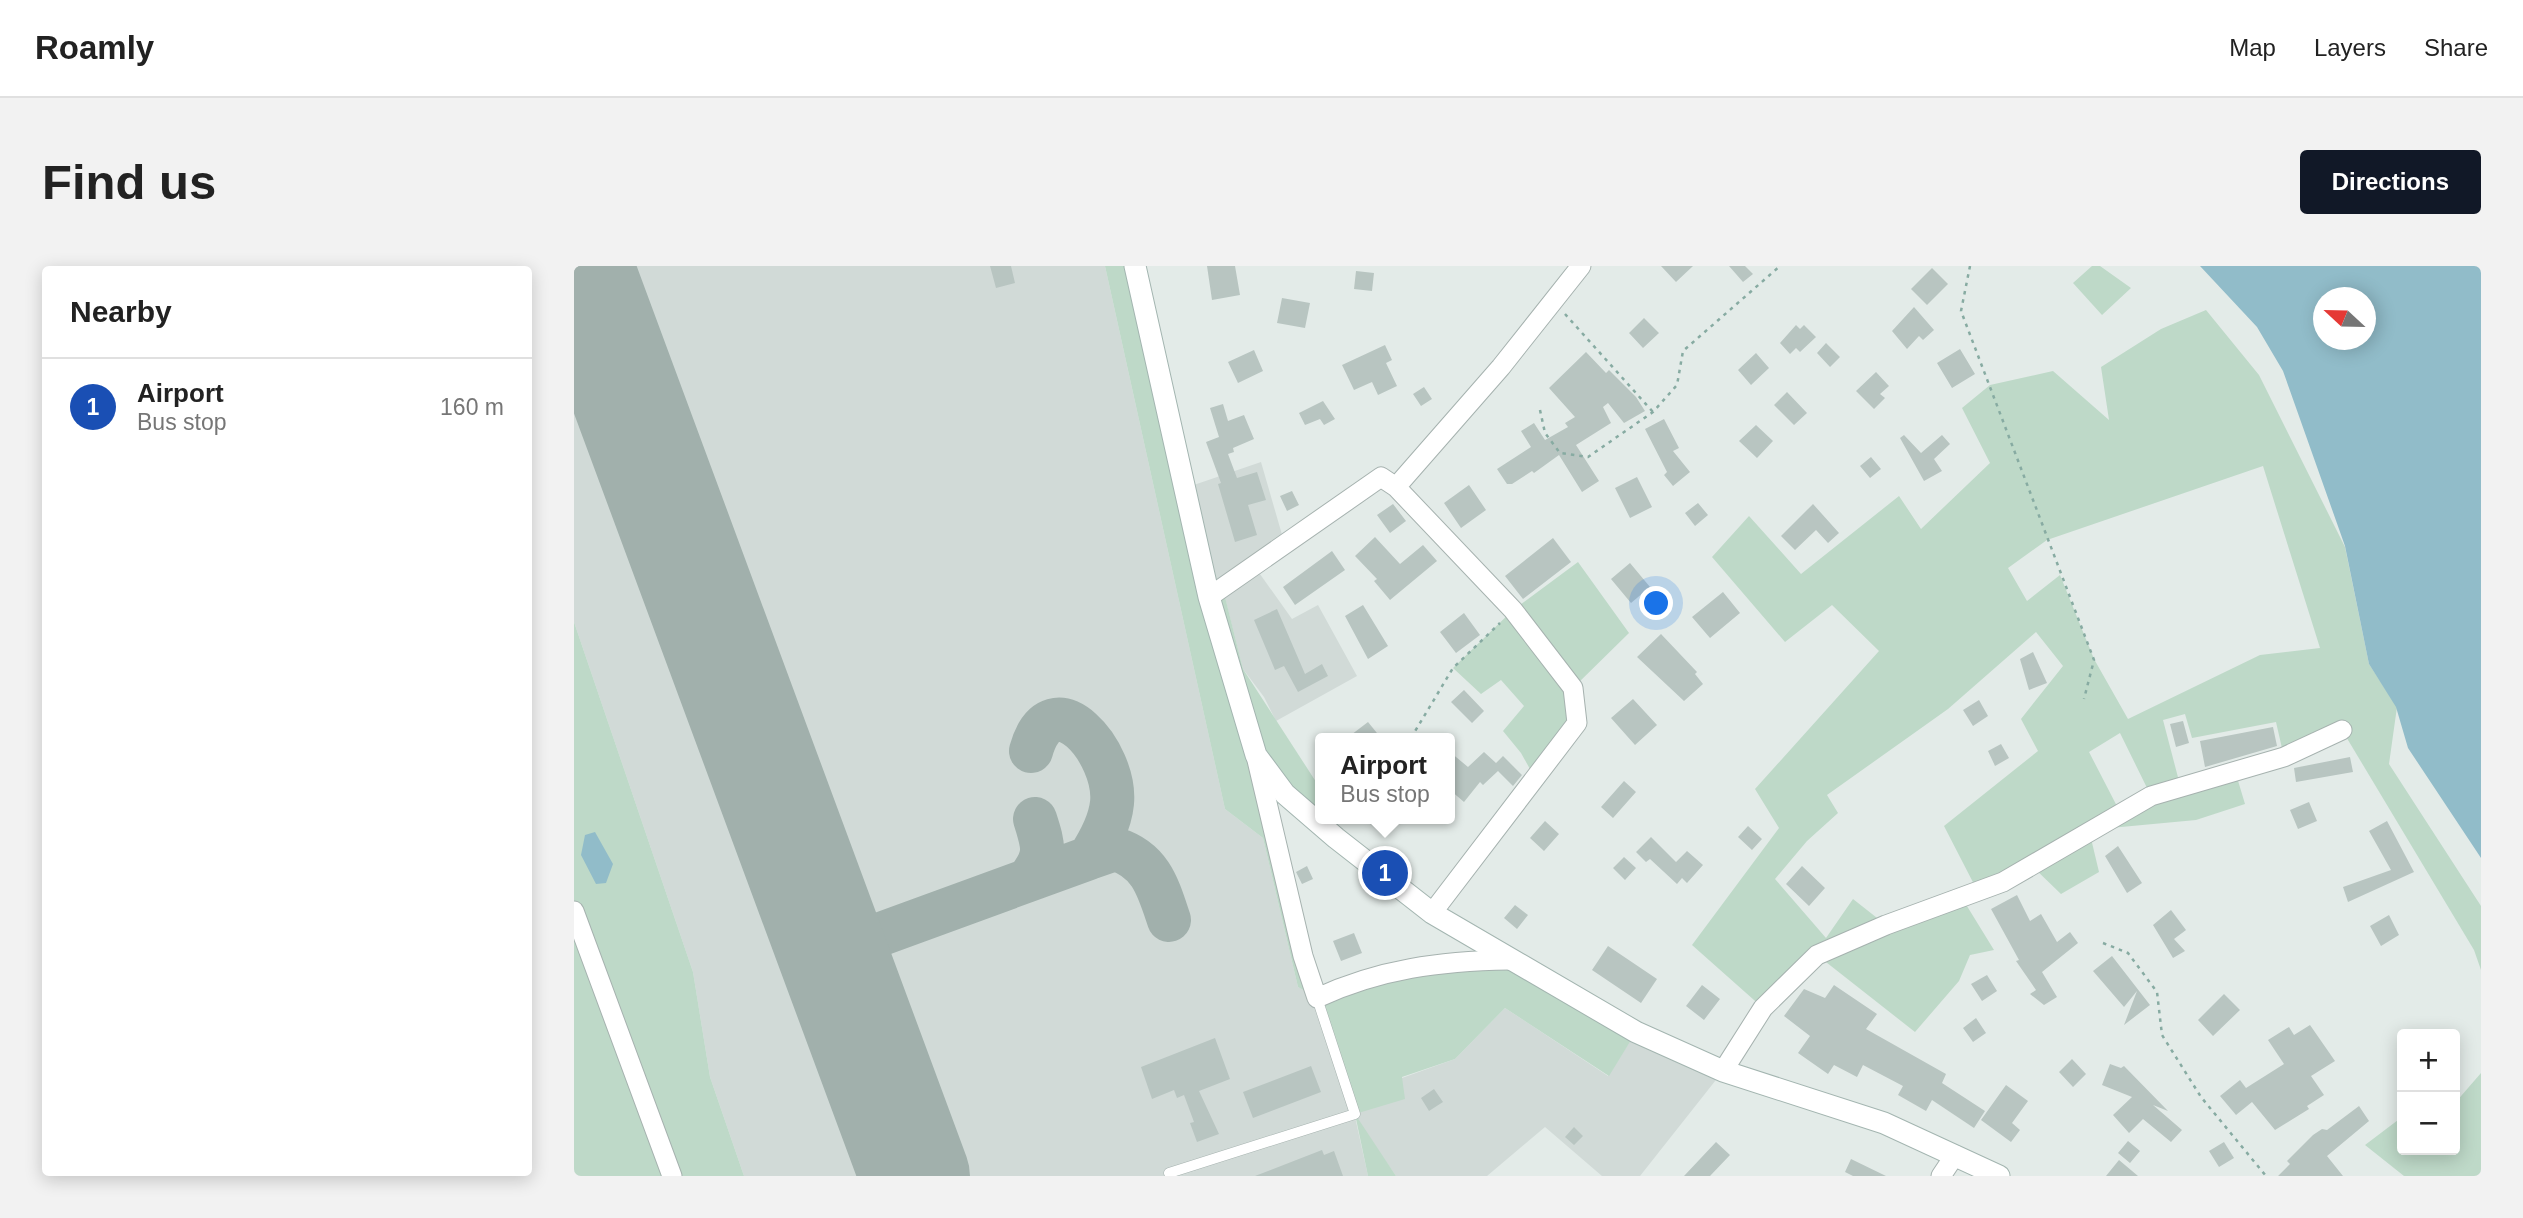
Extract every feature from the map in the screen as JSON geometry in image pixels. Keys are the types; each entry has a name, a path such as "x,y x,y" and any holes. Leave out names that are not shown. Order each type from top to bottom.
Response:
{"main road":[{"path":"1135,266 1209,597 1256,755 1285,794 1315,820"},
{"path":"1320,824 1432,913 1636,1032 1723,1071 1884,1123 1999,1176"}],"street":[{"path":"1396,487 1501,367 1581,266"},
{"path":"1209,597 1381,477 1396,487 1513,610 1573,688 1577,723 1432,913"},
{"path":"1723,1071 1763,1008 1817,955 1886,925 2003,882 2151,796 2180,785 2260,765 2342,730"},
{"path":"1256,755 1303,956 1317,998 1350,982 1448,961 1509,960"},
{"path":"574,911 672,1176"},
{"path":"1941,1176 1955,1155"}],"lane":[{"path":"1169,1173 1355,1114 1317,998"}],"path":[{"path":"1540,410 1545,433 1560,453 1588,457 1653,412 1676,385 1683,351 1780,266"},
{"path":"1970,266 1961,311 2094,660 2084,699"},
{"path":"1553,301 1653,412"},
{"path":"1414,733 1453,668 1513,610"},
{"path":"2103,943 2128,953 2157,992 2162,1035 2201,1097 2266,1176"}],"shaded area":[{"path":"574,266 1105,266 1225,809 1263,838 1298,987 1317,998 1402,1078 1455,1059 1505,1008 1608,1076 1636,1032 1723,1071 1640,1176 1602,1176 1545,1127 1487,1176 1396,1176 1355,1117 1368,1176 744,1176 710,1077 693,972 574,622"},
{"path":"1261,462 1285,545 1255,567 1292,619 1318,605 1357,676 1276,721 1264,697 1243,669 1223,590 1209,597 1185,488"}],"green space":[{"path":"1105,266 1135,266 1209,597 1223,589 1243,669 1315,780 1315,821 1257,757 1317,998 1298,987 1263,838 1225,809"},
{"path":"2092,266 2100,266 2131,288 2102,315 2073,283"},
{"path":"2206,310 2259,375 2345,547 2369,664 2397,707 2389,764 2481,906 2481,970 2474,950 2342,730 2284,757 2276,722 2192,738 2185,714 2163,720 2180,785 2236,774 2245,804 2196,820 2089,830 2099,872 2061,894 2031,865 1978,892 1944,826 2038,751 2021,719 2063,666 2036,632 1948,709 1827,795 1838,813 1807,841 1775,879 1826,938 1853,899 1886,925 1962,898 1994,950 1970,955 1959,981 1915,1032 1817,955 1763,1008 1692,945 1779,828 1755,789 1879,651 1832,605 1785,642 1712,557 1749,516 1801,574 1899,496 1921,529 1990,463 1962,408 1990,385 2053,371 2109,420 2101,367 2161,329","holes":["2263,466 2320,648 2260,655 2128,719 2094,659 2060,575 2027,601 2008,568 2047,540","2120,733 2151,796 2120,812 2089,752"]},
{"path":"1578,562 1629,633 1573,688 1577,723 1535,778 1521,753 1503,731 1524,706 1501,680 1481,694 1453,668 1513,610"},
{"path":"574,622 693,972 710,1077 744,1176 574,1176"},
{"path":"1509,960 1636,1032 1609,1076 1505,1008 1455,1059 1402,1077 1405,1099 1355,1114 1317,998 1350,982"},
{"path":"2481,1073 2481,1176 2404,1176 2365,1145 2397,1121 2397,1155 2460,1155 2460,1097"},
{"path":"1355,1114 1396,1176 1368,1176"}],"water":[{"path":"2200,266 2481,266 2481,858 2408,748 2396,707 2369,664 2345,546 2283,371 2257,327"},
{"path":"595,832 613,864 606,883 596,884 581,855 585,835"}],"building":[{"path":"990,266 1011,266 1015,283 996,288"},
{"path":"1207,266 1235,266 1240,295 1212,300"},
{"path":"1661,266 1693,266 1676,282"},
{"path":"1729,266 1745,266 1753,274 1743,282"},
{"path":"1932,268 1948,284 1927,305 1911,289"},
{"path":"1356,271 1374,273 1372,291 1354,289"},
{"path":"1282,298 1310,303 1305,328 1277,323"},
{"path":"1914,307 1934,330 1923,340 1919,336 1907,349 1892,331"},
{"path":"1644,318 1659,333 1643,348 1629,333"},
{"path":"1796,325 1800,329 1804,325 1816,337 1800,352 1796,348 1790,354 1780,343"},
{"path":"1826,343 1840,357 1830,367 1817,353"},
{"path":"1385,345 1392,360 1386,363 1397,386 1378,395 1372,382 1354,390 1342,365"},
{"path":"1960,349 1975,374 1952,388 1937,363"},
{"path":"1254,350 1263,371 1238,383 1228,362"},
{"path":"1586,352 1606,373 1609,370 1636,397 1645,411 1624,423 1608,403 1603,407 1611,423 1576,445 1599,481 1582,492 1559,455 1534,473 1532,471 1512,484 1507,484 1497,469 1531,447 1521,431 1534,423 1545,440 1568,427 1565,423 1575,417 1549,388"},
{"path":"1756,353 1769,368 1751,385 1738,370"},
{"path":"1876,372 1889,386 1880,394 1885,398 1874,409 1856,391"},
{"path":"1424,387 1432,399 1421,406 1413,394"},
{"path":"1787,392 1807,413 1794,425 1774,405"},
{"path":"1323,401 1335,419 1324,425 1320,419 1305,425 1299,413"},
{"path":"1223,404 1228,421 1244,415 1254,439 1233,448 1234,452 1228,454 1237,478 1257,472 1266,500 1248,505 1257,535 1235,542 1218,484 1221,483 1206,442 1219,437 1210,408"},
{"path":"1664,419 1679,448 1673,451 1690,472 1673,486 1664,475 1667,472 1645,429"},
{"path":"1756,425 1773,441 1757,458 1739,441"},
{"path":"1904,435 1921,453 1942,435 1950,444 1934,459 1942,471 1924,481 1900,438"},
{"path":"1871,457 1881,469 1870,478 1860,466"},
{"path":"1637,477 1652,507 1630,518 1615,488"},
{"path":"1469,485 1486,510 1461,528 1444,503"},
{"path":"1292,491 1299,505 1287,511 1280,496"},
{"path":"1698,503 1708,515 1695,526 1685,513"},
{"path":"1393,504 1406,521 1390,533 1377,515"},
{"path":"1813,504 1839,533 1828,543 1816,530 1795,550 1781,536"},
{"path":"1375,537 1400,564 1423,545 1437,561 1390,600 1374,581 1377,579 1355,556"},
{"path":"1553,538 1571,562 1523,599 1505,576"},
{"path":"1332,551 1345,570 1295,605 1283,587"},
{"path":"1630,563 1650,587 1631,603 1611,579"},
{"path":"1723,592 1740,613 1710,638 1692,617"},
{"path":"1363,605 1388,646 1368,659 1345,616"},
{"path":"1277,609 1305,674 1322,664 1328,676 1298,692 1284,666 1275,670 1254,620"},
{"path":"1464,613 1480,635 1456,653 1440,632"},
{"path":"1661,634 1697,672 1695,674 1703,684 1684,701 1637,657"},
{"path":"2033,652 2047,683 2029,690 2020,659"},
{"path":"1464,690 1484,711 1472,723 1451,702"},
{"path":"1633,699 1657,725 1635,745 1611,718"},
{"path":"1979,700 1988,716 1973,726 1963,710"},
{"path":"2183,721 2189,743 2176,747 2170,724"},
{"path":"1368,722 1377,733 1354,733"},
{"path":"2273,727 2277,746 2205,767 2200,741"},
{"path":"2001,744 2009,758 1995,766 1988,751"},
{"path":"1484,752 1496,763 1503,756 1522,775 1513,786 1498,771 1483,785 1480,782 1464,802 1455,794 1455,756 1468,767"},
{"path":"2350,757 2353,772 2296,782 2294,768"},
{"path":"1624,781 1636,792 1613,818 1601,807"},
{"path":"2309,802 2317,821 2298,829 2290,810"},
{"path":"1545,821 1559,834 1544,851 1530,838"},
{"path":"2387,821 2414,872 2348,902 2343,887 2391,870 2369,831"},
{"path":"1370,824 1393,824 1382,835"},
{"path":"1748,826 1762,839 1752,850 1738,837"},
{"path":"1651,837 1676,862 1687,851 1703,865 1687,883 1682,878 1677,884 1650,859 1646,862 1636,852"},
{"path":"2118,846 2142,883 2127,893 2105,856"},
{"path":"1624,857 1636,868 1625,880 1613,868"},
{"path":"1307,866 1313,879 1302,884 1296,872"},
{"path":"1802,866 1825,888 1809,906 1786,884"},
{"path":"2017,895 2030,921 2041,914 2057,942 2070,932 2078,943 2042,972 2057,997 2044,1005 2030,994 2036,990 2016,961 2019,960 1991,909"},
{"path":"1515,905 1528,915 1517,929 1504,918"},
{"path":"2171,910 2186,930 2174,939 2185,951 2173,958 2153,925"},
{"path":"2389,915 2399,935 2381,946 2370,926"},
{"path":"1354,933 1362,953 1341,961 1333,941"},
{"path":"1608,946 1657,979 1641,1003 1592,970"},
{"path":"2112,956 2150,1005 2124,1025 2137,991 2124,1007 2093,971"},
{"path":"1987,975 1997,991 1982,1001 1971,984"},
{"path":"1702,985 1720,999 1704,1020 1686,1006"},
{"path":"1834,985 1877,1014 1866,1029 1946,1074 1942,1083 1985,1111 1974,1128 1932,1100 1926,1111 1898,1095 1903,1086 1863,1065 1857,1077 1834,1065 1828,1074 1798,1053 1810,1036 1784,1016 1804,989 1825,998"},
{"path":"2224,994 2240,1010 2213,1036 2198,1020"},
{"path":"1976,1018 1986,1033 1973,1042 1963,1028"},
{"path":"2310,1025 2335,1061 2311,1076 2324,1095 2307,1106 2309,1109 2275,1130 2252,1102 2236,1115 2220,1096 2240,1080 2246,1088 2284,1064 2268,1040 2289,1027 2294,1035"},
{"path":"1215,1038 1230,1079 1199,1091 1219,1134 1197,1142 1190,1123 1194,1122 1184,1095 1177,1098 1174,1090 1152,1099 1141,1067"},
{"path":"2072,1059 2086,1074 2073,1087 2059,1072"},
{"path":"2110,1064 2121,1068 2124,1066 2168,1111 2153,1105 2182,1130 2171,1142 2143,1119 2129,1133 2113,1115 2132,1097 2102,1085"},
{"path":"1311,1066 1321,1092 1253,1118 1243,1092"},
{"path":"2006,1085 2028,1101 2012,1123 2020,1130 2011,1142 1981,1120"},
{"path":"1434,1089 1443,1102 1429,1111 1421,1098"},
{"path":"2359,1106 2369,1121 2327,1156 2343,1176 2278,1176 2290,1164 2287,1161 2313,1135 2322,1129 2327,1130"},
{"path":"1574,1127 1583,1136 1574,1145 1565,1137"},
{"path":"2128,1141 2140,1151 2130,1163 2118,1153"},
{"path":"1716,1142 1730,1155 1710,1176 1684,1176"},
{"path":"2224,1142 2234,1158 2219,1167 2209,1151"},
{"path":"1322,1150 1324,1155 1334,1151 1343,1176 1255,1176"},
{"path":"1851,1159 1886,1176 1853,1176 1845,1172"},
{"path":"2119,1160 2138,1176 2106,1176"}],"taxiway":[{"path":"574,270 582,277"},
{"path":"854,1010 846,973 850,957 862,941 1089,858 1104,832 1111,810 1111,783 1104,763 1081,730 1067,721 1053,720 1041,730 1031,751"},
{"path":"1028,880 1041,858 1042,851 1035,819"},
{"path":"1089,858 1115,849 1137,860 1157,886 1169,920"},
{"path":"819,916 838,934 862,941"}],"runway":[{"path":"578,266 915,1176"}],"place":[{"name":"Airport","path":"1385,873"}]}
